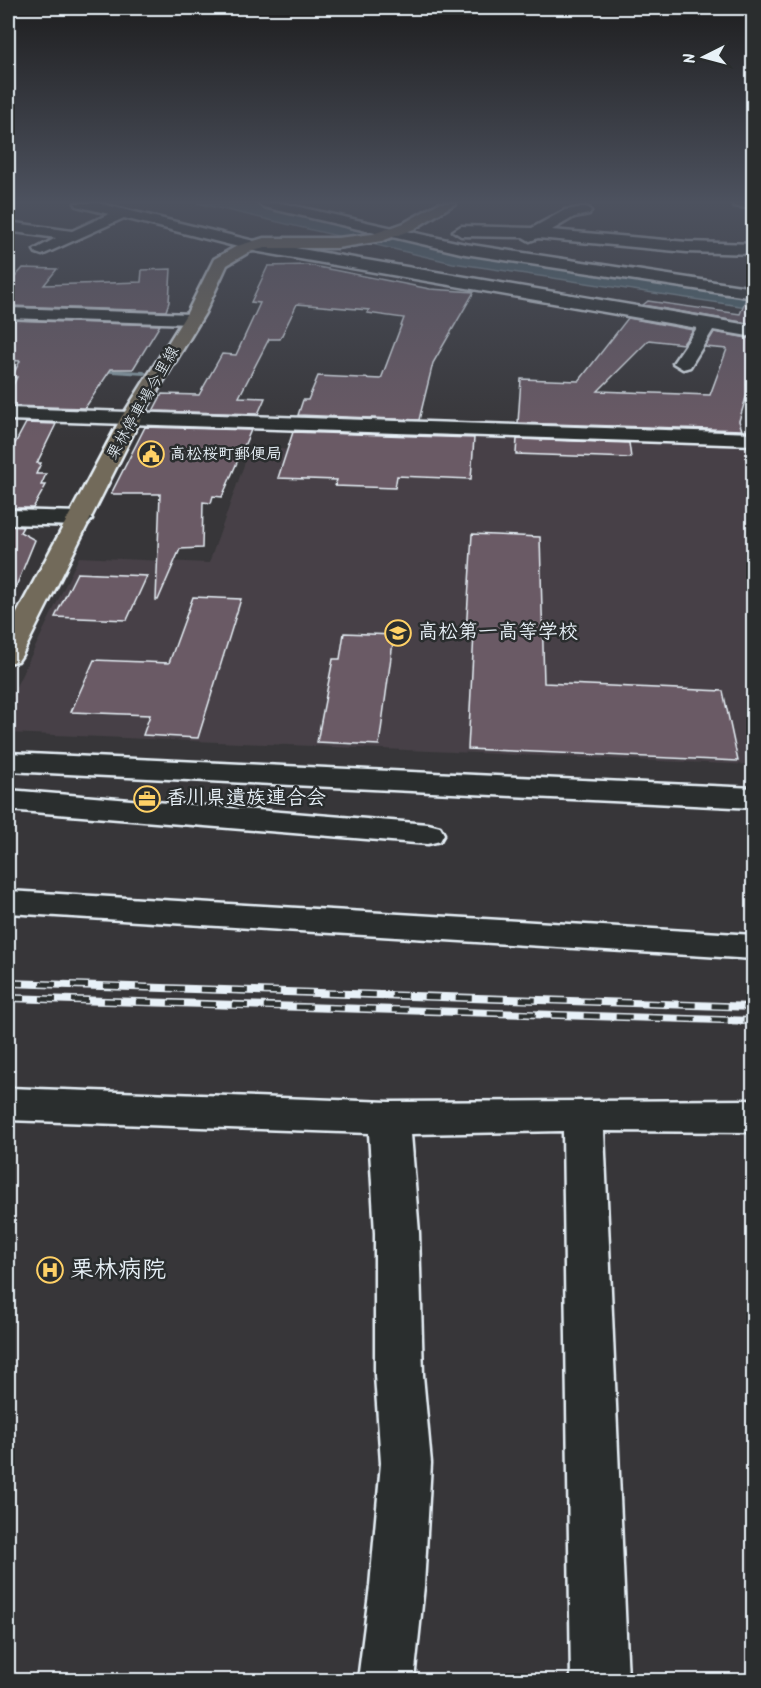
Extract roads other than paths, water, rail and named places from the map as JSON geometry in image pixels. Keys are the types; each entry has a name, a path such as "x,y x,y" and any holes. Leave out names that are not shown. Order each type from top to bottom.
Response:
{"main road":[{"name":"栗林停車場今里線","path":"8,655 14,630 81,519 131,418 192,318 210,282"}],"street":[{"path":"462,282 753,332"},
{"path":"675,282 753,293"},
{"path":"8,313 192,318"},
{"path":"683,363 708,324"},
{"path":"8,414 753,439"},
{"path":"8,517 81,519"},
{"path":"8,762 753,798"},
{"path":"8,800 428,834"},
{"path":"8,902 753,947"},
{"path":"8,1104 388,1118 583,1115 753,1116"},
{"path":"583,1115 600,1680"},
{"path":"386,1680 397,1586 406,1462 399,1375 397,1233 388,1118"}],"water":[{"path":"578,282 666,282 753,296 753,308"}],"waterway":[{"path":"8,368 28,369"},
{"path":"99,371 144,373"}],"railway":[{"path":"8,983 754,1007"},
{"path":"8,998 754,1021"}],"place":[{"name":"高松桜町郵便局","path":"151,454"},
{"name":"高松第一高等学校","path":"398,633"},
{"name":"香川県遺族連合会","path":"147,799"},
{"name":"栗林病院","path":"50,1270"}]}
